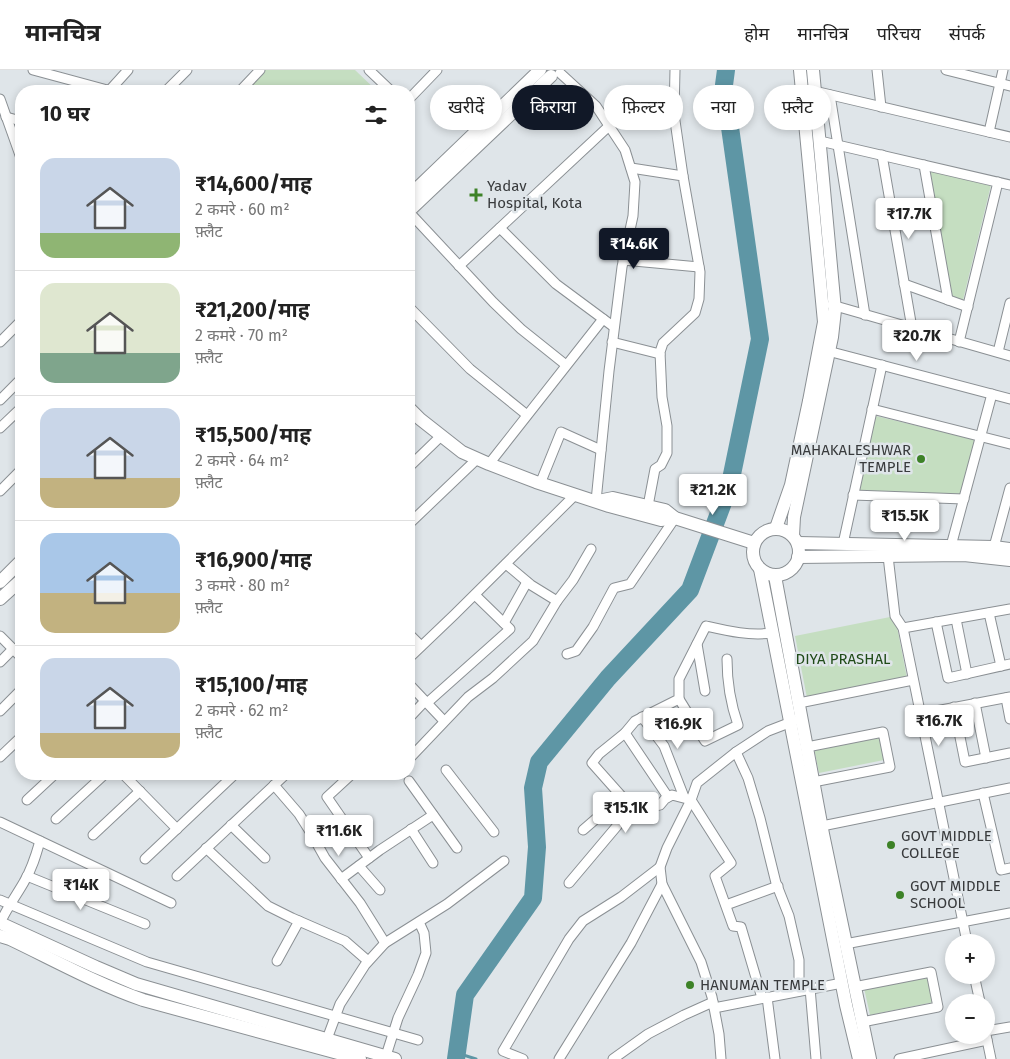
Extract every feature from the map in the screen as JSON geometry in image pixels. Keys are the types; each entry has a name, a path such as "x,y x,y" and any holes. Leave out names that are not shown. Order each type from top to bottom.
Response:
{"street":[{"path":"33,70 88,85"},
{"path":"115,85 128,70"},
{"path":"172,85 187,70"},
{"path":"246,85 260,70"},
{"path":"415,92 437,70"},
{"path":"648,506 655,470 666,453 667,426 662,397 660,354 663,343 695,313 699,299 699,267 674,114 675,70"},
{"path":"800,70 802,85"},
{"path":"813,70 814,85"},
{"path":"877,70 880,107"},
{"path":"946,70 1010,86"},
{"path":"989,132 1003,70"},
{"path":"371,71 385,85"},
{"path":"551,72 596,106 604,118"},
{"path":"415,191 551,72"},
{"path":"415,205 551,72"},
{"path":"831,95 1010,137"},
{"path":"0,99 15,142"},
{"path":"831,102 865,315"},
{"path":"6,117 15,119"},
{"path":"459,266 605,130"},
{"path":"596,501 612,342 623,260 633,216 635,182 625,150 612,130"},
{"path":"807,130 828,304"},
{"path":"749,541 754,561 766,574 775,576 784,574 792,569 798,557 794,517 824,350 824,322 828,304 819,130"},
{"path":"820,141 1010,185"},
{"path":"882,155 912,328"},
{"path":"924,165 948,300"},
{"path":"631,168 683,176"},
{"path":"959,342 998,182"},
{"path":"415,218 521,329 566,365"},
{"path":"500,228 556,284 614,327"},
{"path":"623,260 699,267"},
{"path":"904,284 968,307"},
{"path":"998,352 1010,303"},
{"path":"828,304 1010,356"},
{"path":"415,313 470,369 527,415"},
{"path":"489,464 603,319"},
{"path":"0,342 15,327"},
{"path":"612,342 660,354"},
{"path":"824,350 1010,399"},
{"path":"776,528 791,485 824,350"},
{"path":"842,544 882,365"},
{"path":"0,400 15,385"},
{"path":"951,546 992,394"},
{"path":"872,410 1010,444"},
{"path":"0,428 15,414"},
{"path":"415,414 462,452 489,464 540,484 661,520 675,518"},
{"path":"540,484 561,432 601,450"},
{"path":"415,461 441,436"},
{"path":"415,518 477,459"},
{"path":"0,491 15,476"},
{"path":"994,547 1010,488"},
{"path":"415,652 575,495"},
{"path":"854,495 964,499"},
{"path":"596,501 613,498 665,510 675,518 749,541 767,530 776,528 785,530 795,539 842,544 994,547 1010,549"},
{"path":"567,654 576,651 593,628 614,588 630,584 675,518"},
{"path":"415,752 468,697 493,678 533,641 591,549"},
{"path":"798,557 964,555 1010,560"},
{"path":"888,556 895,616 902,628 965,934"},
{"path":"506,564 527,582 557,601"},
{"path":"0,582 15,567"},
{"path":"760,569 772,633 796,721 842,983 859,1059"},
{"path":"775,576 799,704 796,721 807,747 813,782 816,827 846,944 870,1059"},
{"path":"504,623 527,582"},
{"path":"0,600 15,586"},
{"path":"415,712 510,629 475,595"},
{"path":"902,628 1010,610"},
{"path":"936,622 948,678 1005,665 988,613"},
{"path":"956,619 967,674"},
{"path":"727,659 727,682 730,704 738,725 706,740 678,698 679,679 706,626 738,633 772,633"},
{"path":"0,636 13,649 0,662"},
{"path":"415,640 421,646"},
{"path":"697,643 705,691"},
{"path":"799,704 913,680"},
{"path":"415,690 444,721"},
{"path":"0,711 15,696"},
{"path":"920,714 1008,697 1010,719"},
{"path":"632,808 592,763 599,754 625,733 635,721 678,698"},
{"path":"975,703 986,758"},
{"path":"954,707 965,762 1010,753"},
{"path":"642,717 664,746 688,799 731,863 715,876 733,926 741,927 765,998 775,1059"},
{"path":"718,1058 719,1034 714,1005 701,962 662,884 660,867 666,848 697,783 736,752 768,731 796,721"},
{"path":"807,747 883,732 890,767 813,782"},
{"path":"625,733 668,797"},
{"path":"0,757 15,743"},
{"path":"736,752 748,778 778,886 789,916 799,960 799,991"},
{"path":"446,770 494,832"},
{"path":"27,800 49,780"},
{"path":"56,819 98,780"},
{"path":"129,780 177,829"},
{"path":"145,859 229,780"},
{"path":"177,876 279,780"},
{"path":"345,780 326,797 369,858"},
{"path":"408,781 457,848"},
{"path":"274,785 299,814 312,833 325,858 360,903 385,943"},
{"path":"816,827 1010,788"},
{"path":"93,835 140,791"},
{"path":"983,794 1000,870 1010,868"},
{"path":"569,883 630,809 660,805 672,795 688,799"},
{"path":"583,830 605,811 622,820"},
{"path":"342,879 369,858 433,815"},
{"path":"0,822 171,903"},
{"path":"231,825 265,858"},
{"path":"411,829 434,863"},
{"path":"40,841 34,862 27,876 4,902 0,923 96,968 136,984 389,1058 393,1033 398,1018 426,953 424,934 419,922"},
{"path":"206,848 268,906 345,941 368,961"},
{"path":"327,1039 340,1004 368,961 385,943 448,904 504,861"},
{"path":"360,866 380,890"},
{"path":"523,1059 503,1050 569,939 583,921 621,897 660,867"},
{"path":"27,876 144,924"},
{"path":"559,1059 631,943 662,884"},
{"path":"726,905 778,886"},
{"path":"4,902 147,962 418,1040"},
{"path":"846,944 1010,913"},
{"path":"277,961 299,921"},
{"path":"0,936 70,967 112,989 143,1000 360,1059"},
{"path":"854,987 931,972 938,1007 862,1022"},
{"path":"613,1059 648,1034 684,1015 714,1005 765,998 842,983"},
{"path":"810,988 816,1059"},
{"path":"995,1032 1010,1026"},
{"path":"899,1059 954,1044"},
{"path":"988,1044 991,1059"}],"green space":[{"path":"265,70 355,70 371,85 251,85"},
{"path":"928,168 991,185 963,300 952,296"},
{"path":"876,416 976,440 962,494 859,491"},
{"name":"DIYA PRASHAL","path":"895,616 907,678 807,698 795,636"},
{"path":"879,735 884,760 819,773 814,748"},
{"path":"928,975 934,1002 870,1015 864,988"}],"waterway":[{"path":"456,1059 465,995 533,898 537,847 533,788 539,762 608,678 690,590 730,484 760,339 724,85 726,70"},
{"path":"457,1053 476,1059"}],"place":[{"name":"Yadav Hospital, Kota","path":"476,195"},
{"name":"MAHAKALESHWAR TEMPLE","path":"921,459"},
{"name":"GOVT MIDDLE COLLEGE","path":"891,845"},
{"name":"GOVT MIDDLE SCHOOL","path":"900,895"},
{"name":"HANUMAN TEMPLE","path":"690,985"}]}
